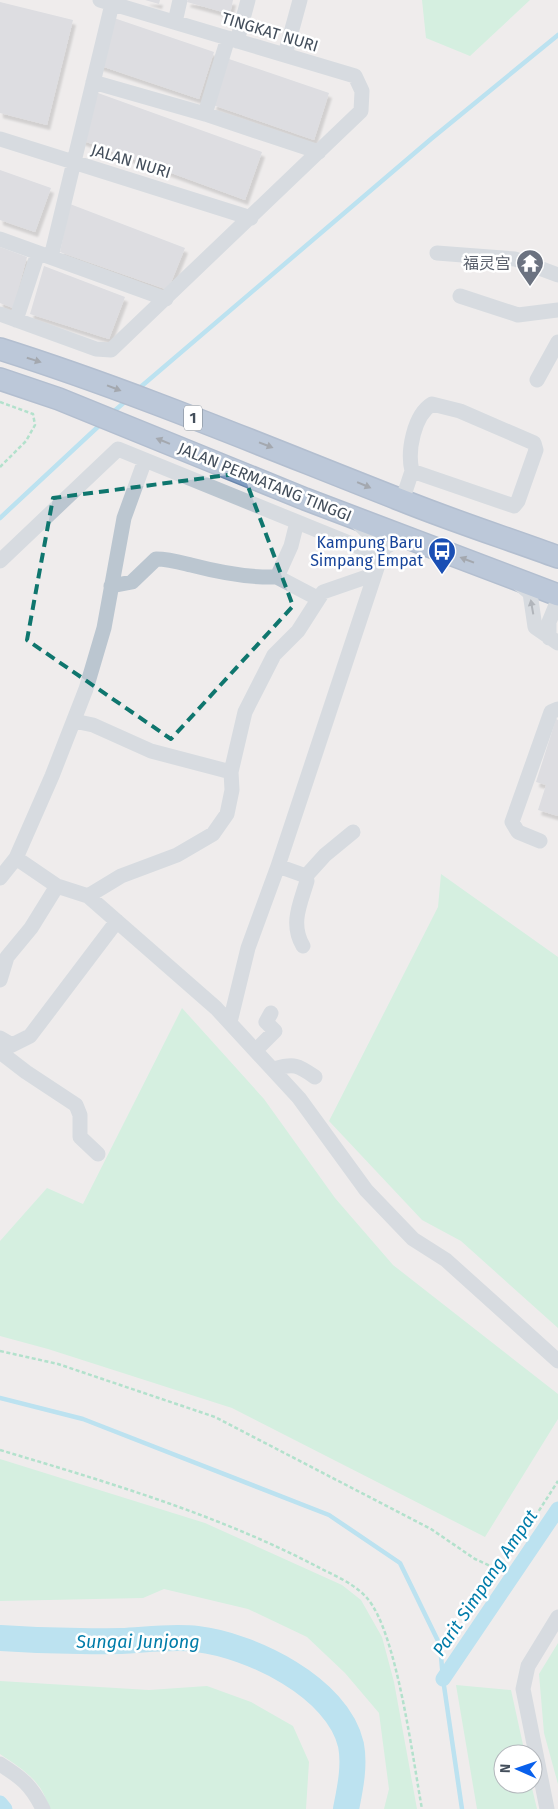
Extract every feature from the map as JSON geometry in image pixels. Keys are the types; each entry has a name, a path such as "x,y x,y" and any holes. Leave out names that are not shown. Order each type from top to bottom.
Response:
{"highway":[{"name":"JALAN PERMATANG TINGGI","path":"0,349 68,370 319,466 402,501 558,557"},
{"name":"JALAN PERMATANG TINGGI","path":"0,379 59,399 305,499 558,595"},
{"path":"480,528 530,536 558,544"}],"street":[{"path":"174,22 180,0"},
{"path":"205,114 248,0"},
{"path":"285,55 300,0"},
{"path":"16,320 45,255 74,162 93,82 108,1"},
{"name":"TINGKAT NURI","path":"108,1 355,76 362,91 361,112 319,152"},
{"path":"0,314 96,349 111,350 319,152 205,114 93,82"},
{"name":"JALAN NURI","path":"0,139 251,218"},
{"path":"0,239 166,299"},
{"path":"437,253 515,259 558,275"},
{"path":"460,296 518,315 558,310"},
{"path":"537,380 558,342"},
{"path":"402,501 412,471 408,458 415,431 424,409 432,404 460,411 534,443 536,450 518,501 514,506 412,471"},
{"path":"0,561 118,449 297,522 382,552"},
{"path":"0,878 16,858 74,721 104,628 124,518 144,460"},
{"path":"351,516 382,552"},
{"path":"277,577 291,546 297,522"},
{"path":"230,1022 248,948 278,866 382,552 405,536"},
{"path":"111,586 132,582 156,559 174,560 255,578 277,577 317,598"},
{"path":"88,896 121,876 144,865 177,855 213,834 227,814 232,790 230,772 245,712 274,655 298,631 317,598 323,592 375,574"},
{"path":"513,577 530,593 536,627 553,640"},
{"path":"553,640 549,622 558,600"},
{"path":"540,841 518,832 512,822 551,712 558,709"},
{"path":"74,721 93,725 152,750 230,772"},
{"path":"303,946 296,935 296,913 307,881 306,876 325,855 353,832"},
{"path":"16,858 57,886 88,896 230,1022 299,1098 366,1190 406,1232 446,1260 492,1304 558,1361"},
{"path":"278,866 306,876"},
{"path":"0,980 7,957 31,928 57,886"},
{"path":"0,1038 12,1045 30,1036 117,921"},
{"path":"256,1050 274,1031 266,1022 271,1012"},
{"path":"0,1052 26,1072 76,1104 80,1115 80,1137 98,1154"},
{"path":"274,1069 291,1064 302,1068 315,1077"},
{"path":"547,1809 523,1689 528,1666 558,1617"},
{"path":"0,1764 22,1778 34,1790 43,1809"}],"path":[{"path":"0,402 33,414 35,425 26,441 0,466"},
{"path":"0,1351 58,1364 215,1417 431,1529 475,1558 497,1569 534,1520 558,1480"},
{"path":"0,1450 82,1474 207,1517 292,1554 351,1585 367,1598 382,1625 400,1689 422,1809"}],"highlighted area":[{"path":"243,473 293,606 171,739 27,640 53,498"}],"green space":[{"path":"422,0 530,0 470,56 426,38"},
{"path":"441,874 558,957 558,1328 461,1241 422,1220 329,1121 438,907"},
{"path":"182,1008 264,1099 335,1198 393,1265 558,1394 558,1419 485,1537 232,1408 48,1349 0,1336 0,1241 47,1188 83,1204"},
{"path":"0,1459 205,1523 342,1585 361,1600 382,1637 394,1682 417,1809 384,1809 389,1789 379,1713 345,1673 307,1637 248,1609 164,1589 143,1598 0,1601"},
{"path":"558,1643 558,1784 544,1733 539,1674"},
{"path":"0,1681 149,1690 207,1686 251,1702 293,1726 309,1762 306,1809 49,1809 37,1783 0,1754"},
{"path":"456,1685 511,1690 523,1744 493,1744 493,1794 533,1794 537,1809 477,1809"}],"building":[{"path":"145,0 160,0 159,4"},
{"path":"188,0 233,0 230,14 187,2"},
{"path":"0,2 73,20 47,125 0,113"},
{"path":"114,18 214,52 199,99 98,65"},
{"path":"229,59 329,93 314,140 213,105"},
{"path":"98,93 262,152 245,200 81,140"},
{"path":"0,170 51,188 35,232 0,220"},
{"path":"70,204 185,248 168,290 60,252"},
{"path":"0,247 27,257 13,308 0,303"},
{"path":"44,266 125,297 109,339 30,314"},
{"path":"556,719 558,720 558,816 538,810 546,785 536,782"}],"waterway":[{"path":"137,390 431,139 558,35"},
{"path":"111,414 128,399"},
{"path":"0,518 102,423"},
{"path":"0,1398 83,1419 329,1515 400,1563 440,1645 443,1679 462,1809"},
{"name":"Parit Simpang Ampat","path":"443,1679 558,1509"},
{"name":"Sungai Junjong","path":"0,1638 45,1641 121,1641 188,1638 218,1643 266,1660 289,1672 311,1688 329,1705 343,1724 351,1745 352,1761 352,1777 346,1809"},
{"path":"0,1803 5,1809"}],"place":[{"name":"福灵宫","path":"530,287"},
{"name":"Kampung Baru Simpang Empat","path":"442,575"}]}
